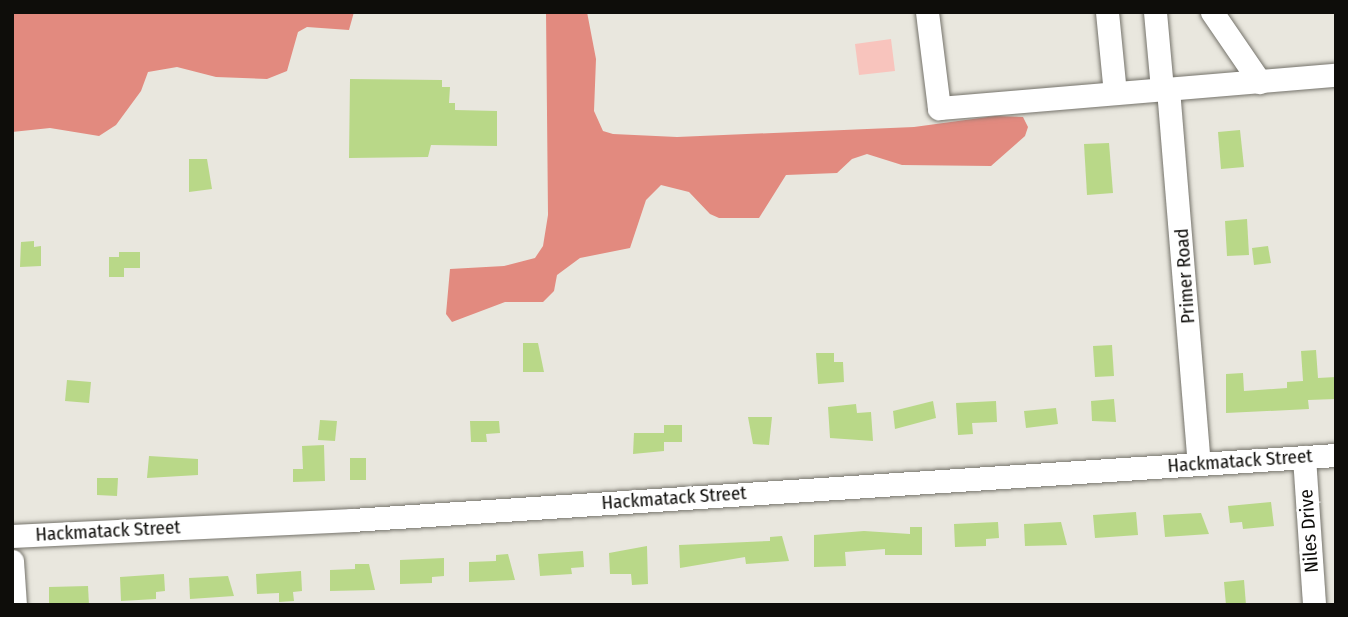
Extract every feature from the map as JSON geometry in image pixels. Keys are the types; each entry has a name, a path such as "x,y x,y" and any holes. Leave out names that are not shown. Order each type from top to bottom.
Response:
{"street":[{"path":"927,12 939,108 1336,75"},
{"path":"1107,12 1115,93"},
{"name":"Primer Road","path":"1155,12 1165,89 1199,463"},
{"path":"1212,12 1260,82"},
{"name":"Hackmatack Street","path":"12,536 352,520 1336,455"},
{"name":"Niles Drive","path":"1304,457 1314,605"},
{"path":"12,561 15,605"}],"shaded area":[{"path":"12,12 354,12 349,30 307,27 298,32 287,71 267,79 216,77 177,67 148,72 141,91 116,125 99,136 50,128 12,132"},
{"path":"546,12 587,12 596,59 594,111 603,131 613,134 677,137 914,127 995,116 1023,117 1028,127 1025,136 991,166 902,165 867,154 852,159 837,173 786,175 759,218 719,218 710,214 689,192 661,185 646,200 630,248 580,258 557,275 554,291 543,302 505,302 452,322 446,314 450,269 504,266 535,258 543,246 548,215"},
{"path":"891,39 895,71 859,75 855,44"}],"building":[{"path":"350,79 442,80 442,87 450,87 449,103 455,103 455,110 497,111 497,146 431,145 428,157 349,158"},
{"path":"1240,130 1244,167 1221,169 1218,132"},
{"path":"1109,143 1113,193 1087,195 1084,144"},
{"path":"189,159 207,159 212,189 189,192"},
{"path":"1247,219 1249,255 1227,256 1225,221"},
{"path":"34,241 34,247 41,246 41,266 20,267 21,242"},
{"path":"1268,246 1271,263 1254,265 1252,248"},
{"path":"119,252 140,252 140,268 124,268 124,277 109,277 109,257 119,257"},
{"path":"523,343 538,343 544,372 523,372"},
{"path":"1112,345 1114,376 1095,377 1093,346"},
{"path":"1316,350 1318,378 1336,377 1336,399 1308,400 1309,409 1226,413 1226,374 1243,373 1244,391 1287,388 1287,382 1303,381 1301,351"},
{"path":"816,353 834,353 834,362 843,362 844,382 818,384"},
{"path":"67,380 91,382 89,403 65,401"},
{"path":"1114,399 1116,422 1092,421 1091,401"},
{"path":"933,401 936,418 895,429 893,411"},
{"path":"996,401 997,422 972,423 973,434 958,435 956,403"},
{"path":"856,404 857,413 871,412 873,441 830,438 828,407"},
{"path":"1056,408 1058,424 1026,428 1024,411"},
{"path":"748,417 772,417 769,445 753,444"},
{"path":"320,420 337,421 335,441 318,440"},
{"path":"470,421 499,421 500,433 486,434 487,442 471,442"},
{"path":"664,425 682,425 682,442 664,442"},
{"path":"634,433 664,433 664,451 633,454"},
{"path":"324,445 325,481 293,482 293,469 303,469 302,446"},
{"path":"149,456 198,459 198,475 147,478"},
{"path":"350,458 366,458 366,480 350,480"},
{"path":"97,478 118,478 117,496 97,495"},
{"path":"1271,502 1274,526 1243,529 1242,522 1230,523 1228,506"},
{"path":"1136,512 1138,535 1095,538 1093,515"},
{"path":"1201,513 1209,534 1165,537 1163,515"},
{"path":"998,522 999,538 986,539 986,546 955,547 954,524"},
{"path":"1061,522 1067,545 1025,546 1024,524"},
{"path":"910,527 922,527 922,555 885,555 885,549 845,552 846,566 814,567 814,535 864,531 910,534"},
{"path":"782,536 789,561 746,564 745,557 680,568 679,545 770,541 770,537"},
{"path":"647,546 648,584 632,585 631,574 610,574 609,553"},
{"path":"583,551 584,567 571,568 572,574 540,576 538,554"},
{"path":"508,554 515,580 469,582 469,562 496,561 496,555"},
{"path":"444,558 444,576 432,577 432,583 400,584 400,560"},
{"path":"355,564 369,564 375,590 330,591 330,570 355,569"},
{"path":"301,571 302,591 293,592 294,601 279,602 279,593 257,594 256,574"},
{"path":"164,574 165,591 156,592 156,599 121,601 120,577"},
{"path":"228,576 234,596 190,599 189,578"},
{"path":"1244,580 1246,605 1226,605 1224,582"},
{"path":"88,586 89,605 49,605 49,587"}]}
